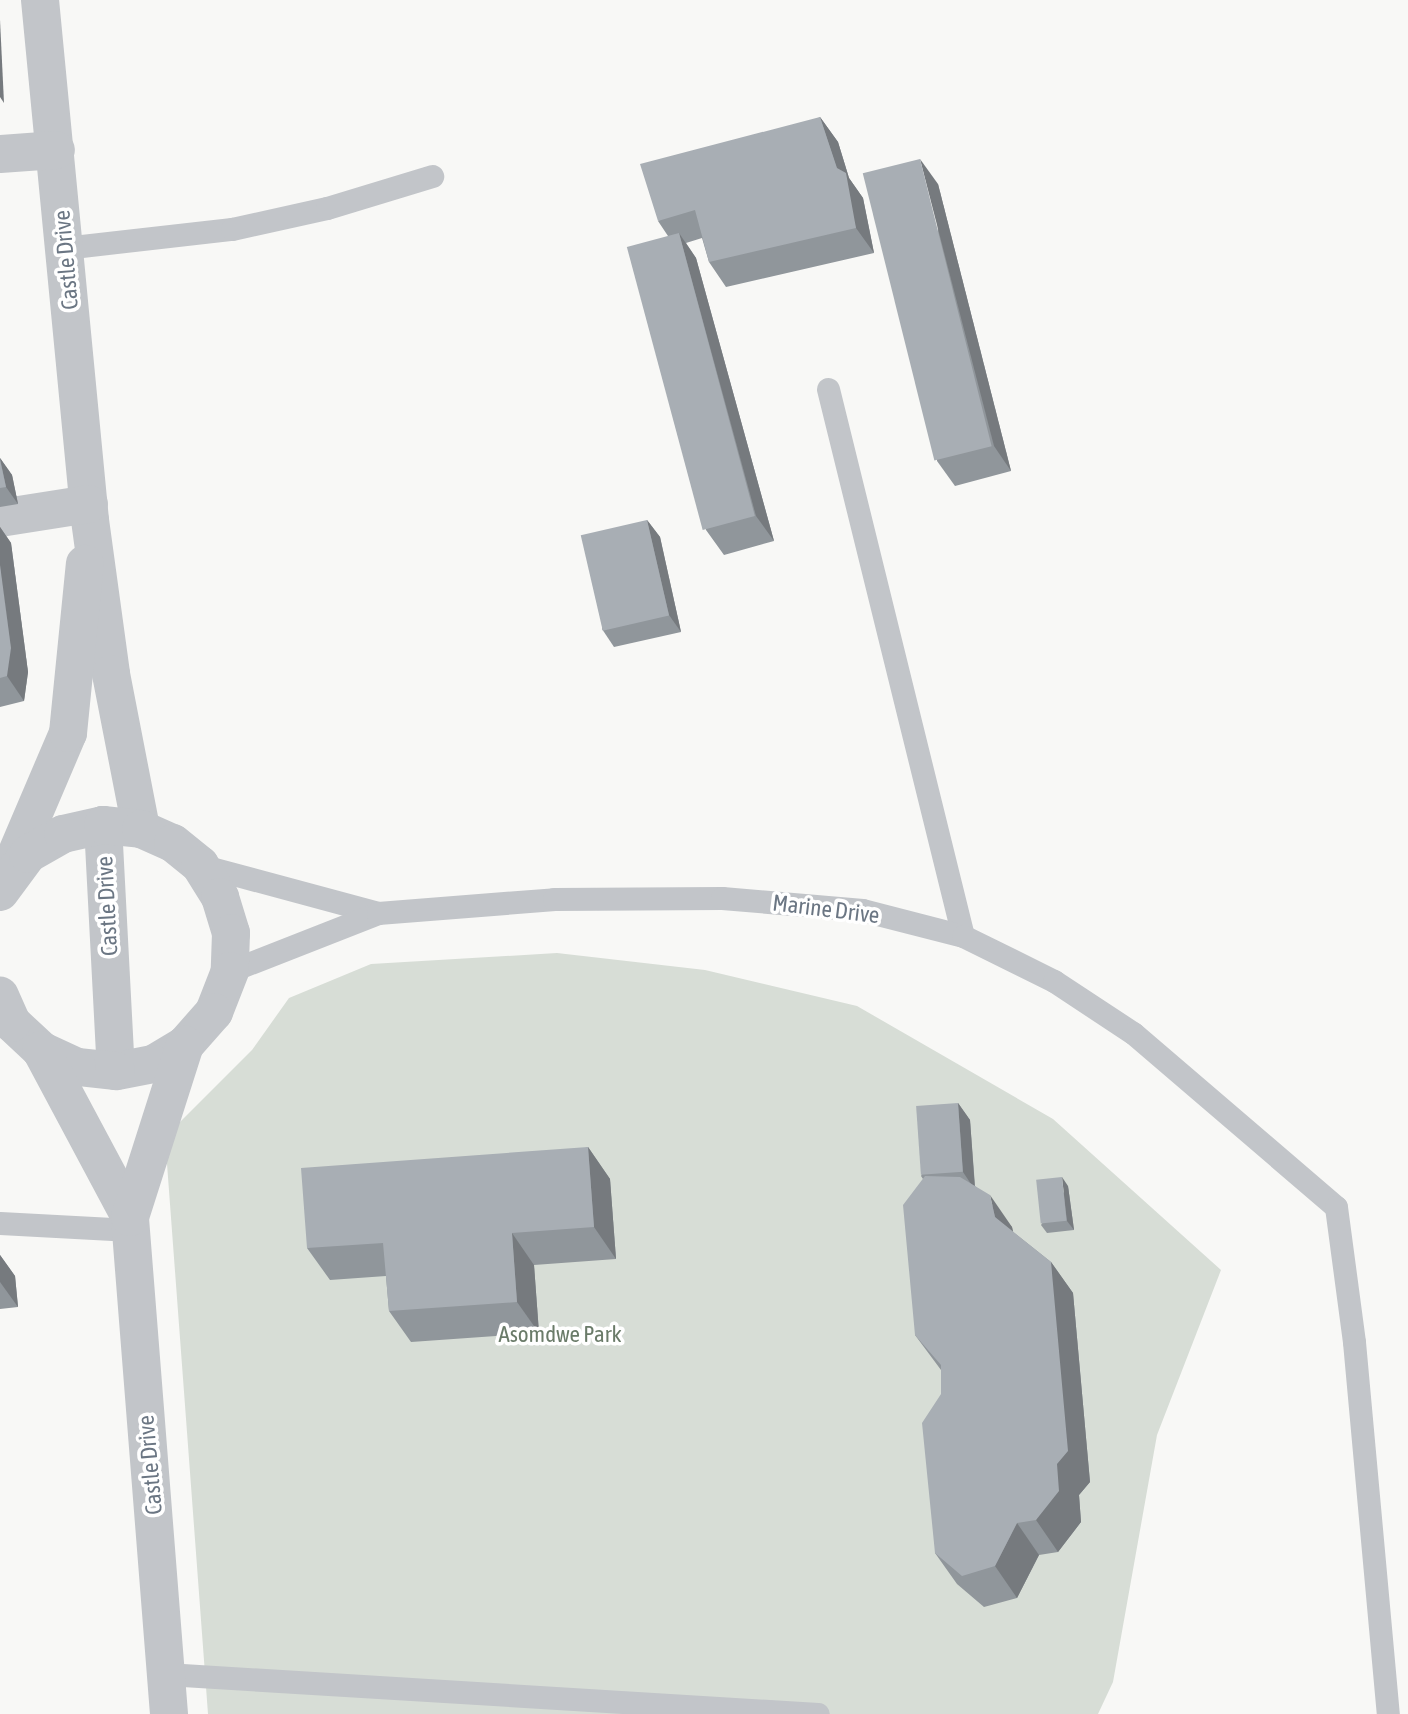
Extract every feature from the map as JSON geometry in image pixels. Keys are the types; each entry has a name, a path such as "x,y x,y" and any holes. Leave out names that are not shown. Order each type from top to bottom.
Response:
{"street":[{"name":"Castle Drive","path":"40,0 90,512 111,674 141,829"},
{"path":"0,154 56,150"},
{"name":"Castle Drive","path":"1,889 68,733 90,512"},
{"path":"0,518 90,512"},
{"name":"Castle Drive","path":"103,825 116,1072"},
{"path":"1,889 40,847 62,834 103,825 141,829 173,843 200,865 220,897 231,933 230,971 214,1012 185,1045 153,1063 116,1072 77,1067 41,1051 4,1013"},
{"name":"Castle Drive","path":"169,1714 131,1224 185,1045"},
{"name":"Castle Drive","path":"41,1051 131,1224"}],"lane":[{"path":"64,248 232,229 432,176"},
{"path":"828,389 963,936"},
{"name":"Marine Drive","path":"200,865 378,913"},
{"name":"Marine Drive","path":"230,971 378,913 554,899 722,898 862,910 963,936 1054,981 1133,1033 1336,1207 1395,1710"},
{"path":"0,1223 131,1224"},
{"path":"166,1674 818,1714"}],"green space":[{"name":"Asomdwe Park","path":"557,953 705,970 857,1006 1053,1119 1221,1270 1157,1435 1113,1682 1098,1714 208,1714 165,1137 252,1050 289,998 371,964"}],"building":[{"path":"820,117 837,168 846,173 856,228 709,262 695,210 658,221 640,164"},
{"path":"920,159 992,446 934,460 863,173"},
{"path":"679,233 755,516 703,530 627,247"},
{"path":"0,460 6,487 0,488"},
{"path":"647,520 669,615 603,631 581,535"},
{"path":"0,565 11,648 7,676 0,678"},
{"path":"958,1103 963,1172 921,1175 916,1106"},
{"path":"588,1147 594,1227 512,1233 517,1302 389,1311 383,1243 307,1248 301,1168"},
{"path":"925,1176 960,1177 990,1195 995,1217 1051,1262 1068,1451 1057,1464 1059,1491 1036,1520 1017,1523 995,1566 962,1576 935,1553 922,1423 941,1394 941,1365 915,1335 903,1205"},
{"path":"1062,1177 1067,1221 1041,1223 1036,1180"}]}
